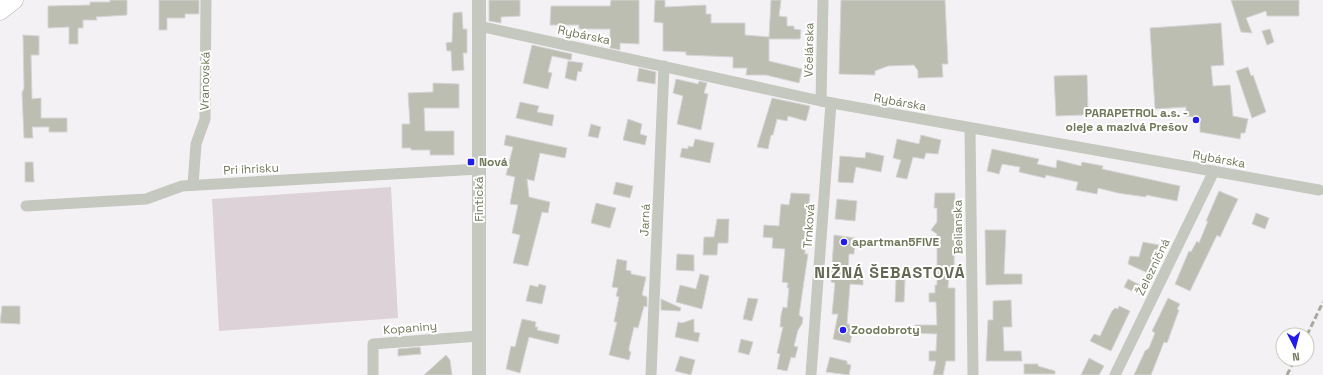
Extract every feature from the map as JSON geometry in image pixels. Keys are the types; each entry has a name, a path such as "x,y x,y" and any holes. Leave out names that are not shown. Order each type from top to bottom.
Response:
{"main road":[{"path":"0,11 14,0"}],"street":[{"name":"Vranovská","path":"193,185 196,144 205,119 206,0"},
{"name":"Fintická","path":"479,0 479,375"},
{"name":"Včelárska","path":"823,0 826,102"},
{"name":"Rybárska","path":"479,26 826,102 1319,190"},
{"name":"Jarná","path":"651,375 664,66"},
{"name":"Trnková","path":"811,375 826,102"},
{"name":"Belianska","path":"970,128 972,375"},
{"name":"Pri ihrisku","path":"26,206 146,199 182,186 193,185 479,169"},
{"name":"Železničná","path":"1115,375 1214,171"},
{"name":"Kopaniny","path":"373,375 373,344 479,336"}],"shaded area":[{"path":"391,187 398,318 219,331 212,199"}],"building":[{"path":"110,0 127,0 127,15 96,17 97,20 83,20 83,28 78,28 78,44 69,44 69,27 48,28 48,6 90,5 90,2 110,2"},
{"path":"159,0 199,0 199,14 185,14 185,18 167,18 167,30 159,30"},
{"path":"489,0 520,0 520,16 501,17 501,23 489,21"},
{"path":"611,0 639,0 639,44 620,43 620,50 610,48 610,29 579,29 579,25 550,25 551,6 610,6"},
{"path":"655,0 665,0 665,7 706,5 706,14 711,14 711,23 745,23 745,35 769,37 771,0 781,0 779,16 787,17 787,26 794,26 794,29 801,30 800,39 769,39 769,61 802,69 799,83 766,75 746,75 747,68 733,68 733,57 686,55 686,52 663,51 663,23 654,22"},
{"path":"841,0 945,0 948,64 942,64 943,77 918,78 918,71 914,65 888,66 875,71 875,75 839,74"},
{"path":"1231,0 1299,0 1299,16 1267,16 1266,11 1246,18 1252,33 1241,32"},
{"path":"462,12 463,29 467,29 467,53 463,53 464,70 452,71 451,51 447,51 446,43 452,42 453,13"},
{"path":"1221,23 1224,65 1211,66 1213,86 1230,85 1233,116 1248,119 1245,133 1241,133 1240,139 1200,132 1200,118 1186,116 1186,107 1155,109 1150,28"},
{"path":"1270,29 1274,42 1267,45 1262,31"},
{"path":"23,35 39,36 39,55 31,55 32,99 41,98 41,118 67,118 67,132 49,132 49,127 32,127 33,138 24,138 22,93 24,88"},
{"path":"532,45 572,54 571,60 552,56 548,72 552,73 548,89 523,83"},
{"path":"568,61 583,63 581,72 578,71 576,81 565,78"},
{"path":"1248,67 1251,76 1253,75 1266,112 1252,118 1236,71"},
{"path":"639,68 656,72 655,84 637,81"},
{"path":"1087,75 1088,110 1083,115 1056,116 1054,76"},
{"path":"676,79 698,84 699,81 707,83 704,93 708,94 701,130 677,124 683,96 673,93"},
{"path":"433,83 459,84 459,108 424,108 425,131 454,131 454,155 430,155 430,150 411,150 411,148 402,148 402,124 410,124 408,93 433,92"},
{"path":"772,98 810,106 806,121 788,116 787,121 777,119 768,149 757,147"},
{"path":"520,102 539,106 537,112 554,115 552,126 516,118"},
{"path":"628,119 642,124 640,134 647,136 645,145 623,140"},
{"path":"591,124 601,127 598,138 588,136"},
{"path":"506,135 567,148 565,158 540,153 534,181 527,179 529,197 550,202 548,213 542,212 528,266 513,263 520,235 512,233 518,205 510,204 515,177 506,175 513,147 504,145"},
{"path":"921,135 941,140 938,154 926,153 924,159 913,157 907,179 896,177 901,160 893,158 897,139 919,144"},
{"path":"695,139 714,143 710,163 680,157 682,148 688,149 688,146 693,147"},
{"path":"992,149 1039,159 1037,164 1056,168 1057,160 1081,166 1082,162 1103,166 1102,169 1180,186 1177,201 1146,195 1146,197 1118,193 1098,188 1097,194 1076,190 1078,182 1046,175 1045,178 1019,172 1020,167 1002,164 999,174 987,171"},
{"path":"866,152 884,156 881,172 856,167 853,183 838,182 840,156 865,158"},
{"path":"25,162 33,162 34,182 25,182"},
{"path":"616,182 633,186 630,198 613,194"},
{"path":"1219,191 1238,199 1220,237 1217,235 1190,291 1175,284 1189,251 1191,252 1197,241 1199,243 1208,221 1206,221"},
{"path":"791,193 810,194 805,240 805,254 808,254 799,315 803,318 794,346 798,347 795,358 791,357 787,371 777,369 780,354 777,353 783,327 780,327 781,315 783,307 787,308 789,288 787,288 788,283 782,282 785,249 772,248 773,238 763,237 764,225 779,226 781,204 789,205"},
{"path":"935,193 955,193 954,272 949,272 948,288 955,288 955,361 946,361 943,375 933,375 936,361 929,361 929,351 936,351 937,334 915,333 915,325 937,325 936,302 929,302 929,293 935,293 935,285 937,285 937,234 931,230 937,222 937,208 934,208"},
{"path":"837,199 857,201 855,221 835,219"},
{"path":"596,203 616,208 610,228 591,223"},
{"path":"1256,213 1269,218 1265,229 1252,224"},
{"path":"717,219 729,219 728,243 718,243 717,255 703,255 704,237 714,237"},
{"path":"985,230 1006,230 1004,274 1022,274 1022,284 986,285"},
{"path":"834,235 855,238 854,254 849,254 848,273 863,274 863,285 850,284 847,324 859,326 857,336 852,335 850,343 833,339 838,314 832,314 835,283 831,282"},
{"path":"1143,242 1159,245 1157,259 1153,258 1150,274 1128,264 1130,256 1139,257"},
{"path":"677,254 694,255 694,271 676,270"},
{"path":"617,259 627,261 626,270 631,271 631,274 646,277 642,295 647,297 647,307 644,306 638,328 634,327 629,348 629,351 631,352 629,360 609,355 617,322 614,322 619,297 616,296 618,288 612,287"},
{"path":"700,274 709,276 702,309 676,302 680,285 696,289"},
{"path":"896,279 905,280 904,302 895,302"},
{"path":"1128,279 1144,287 1140,295 1124,287"},
{"path":"539,284 546,286 542,304 526,301 530,285 538,287"},
{"path":"748,298 758,299 752,321 743,319"},
{"path":"1168,298 1180,304 1177,309 1179,310 1167,343 1164,342 1151,375 1134,375 1145,351 1149,348 1155,333 1152,331"},
{"path":"661,299 681,308 680,311 661,310"},
{"path":"1011,300 1012,327 1003,327 1004,351 1021,351 1022,361 986,361 988,320 993,320 993,301"},
{"path":"2,306 20,306 20,324 0,323"},
{"path":"1119,306 1130,311 1111,351 1090,341 1094,334 1100,336 1112,311 1115,308 1118,309"},
{"path":"522,319 536,322 535,327 538,327 537,330 560,335 558,344 529,337 520,373 506,369 511,346 515,347"},
{"path":"694,319 694,332 700,333 698,342 675,337 678,322 682,323"},
{"path":"741,339 753,342 749,355 738,352"},
{"path":"420,347 421,354 398,356 398,349"},
{"path":"446,355 450,360 452,375 424,375"},
{"path":"680,356 695,360 691,375 675,371"},
{"path":"830,357 847,361 847,364 851,365 849,375 826,372"},
{"path":"1089,358 1104,366 1099,375 1081,375"},
{"path":"1024,364 1038,364 1038,366 1055,371 1055,374 1024,374"}],"railway":[{"path":"1311,327 1323,302"},
{"path":"1287,375 1291,367"}],"place":[{"name":"PARAPETROL a.s. - oleje a mazivá Prešov","path":"1196,120"},
{"name":"Nová","path":"471,162"},
{"name":"apartman5FIVE","path":"844,242"},
{"name":"Zoodobroty","path":"843,330"}],"district":[{"name":"NIŽNÁ ŠEBASTOVÁ","path":"890,272"}]}
